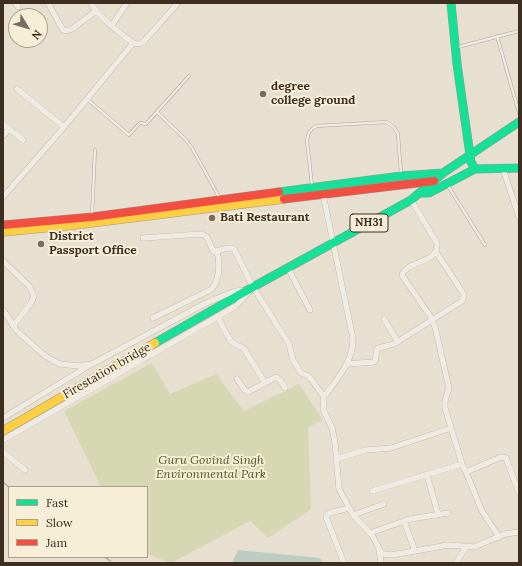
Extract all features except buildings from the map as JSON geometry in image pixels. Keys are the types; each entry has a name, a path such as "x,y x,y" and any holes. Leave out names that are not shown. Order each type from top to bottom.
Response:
{"main road":[{"path":"451,3 455,48 469,156 475,169"},
{"name":"NH31","path":"214,314 253,287 411,200 443,173 519,122"},
{"path":"420,193 429,193 475,169 519,168"},
{"path":"3,232 312,191 401,176 443,173"},
{"path":"312,191 323,194 435,181"},
{"path":"3,225 92,220"},
{"name":"Firestation bridge","path":"4,436 214,314"}],"street":[{"path":"48,3 63,30 66,31 72,29 96,11"},
{"path":"91,3 96,11 133,43 137,44 141,44 178,3"},
{"path":"112,25 128,3"},
{"path":"3,197 64,127 133,43"},
{"path":"17,90 64,127"},
{"path":"3,124 23,140"},
{"path":"3,136 9,129"},
{"path":"502,169 519,218"},
{"path":"323,194 353,339 352,353 347,364 324,397 323,409 334,434 339,490 353,515 370,533 379,550 381,563"},
{"path":"347,364 374,362 376,358 375,353 378,348 392,345 433,321 462,301 464,296 436,252 437,243 411,200"},
{"path":"143,238 202,234 207,237 213,251 229,247 234,249 253,287 289,344 292,358 301,373 311,379 324,397"},
{"path":"153,318 212,289 215,285 219,268 217,251"},
{"path":"436,252 434,255 405,270 402,275 433,321 449,388 444,404 451,428 462,464 482,511 499,537"},
{"path":"3,261 29,286 34,296 31,303 13,326"},
{"path":"288,268 310,310"},
{"path":"3,418 92,364 204,304 230,293 253,287"},
{"path":"3,310 13,326 44,355 52,360 60,364 92,364"},
{"path":"214,314 235,345 241,346 245,350 265,383"},
{"path":"384,319 398,342"},
{"path":"238,379 244,389 248,392 276,377 285,388"},
{"path":"336,459 366,450 391,448 451,428"},
{"path":"3,452 25,470"},
{"path":"466,472 504,457 508,460 517,477 519,493"},
{"path":"372,491 462,464"},
{"path":"426,475 438,514"},
{"path":"353,515 384,504"},
{"path":"344,563 326,517 329,513 348,508"},
{"path":"370,533 404,521 448,513"},
{"path":"404,521 415,551"},
{"path":"379,550 387,555 448,544 474,547 499,537 519,532"},
{"path":"456,563 466,547"}],"lane":[{"path":"455,48 519,30"},
{"path":"497,36 519,113"},
{"path":"87,99 128,135 140,123 146,124 189,76"},
{"path":"157,112 186,140 192,148 221,202"},
{"path":"312,191 307,140 308,133 312,128 317,126 386,122 391,124 396,129 398,134 401,176"},
{"path":"92,220 95,150"},
{"path":"447,184 484,245"}],"green space":[{"name":"Guru Govind Singh Environmental Park","path":"152,363 170,394 216,374 244,411 299,384 323,420 308,427 311,509 268,538 250,521 171,563 148,554 148,486 101,486 64,411"}],"shaded area":[{"path":"238,550 320,558 323,563 232,563"}],"railway":[{"path":"3,482 8,486"},
{"path":"106,558 113,563"}],"traffic: fast":[{"path":"451,3 457,64 471,162 475,169 519,168"},
{"path":"155,343 411,200 443,173 519,122"},
{"path":"420,193 429,193 475,169"},
{"path":"279,192 401,176 443,173"}],"traffic: slow":[{"path":"3,232 75,225 284,199"},
{"path":"3,431 155,343"}],"traffic: jam":[{"path":"284,199 434,181"},
{"path":"3,225 92,217 279,192"}],"place":[{"name":"degree college ground","path":"263,94"},
{"name":"Bati Restaurant","path":"212,218"},
{"name":"District Passport Office","path":"41,244"}]}
